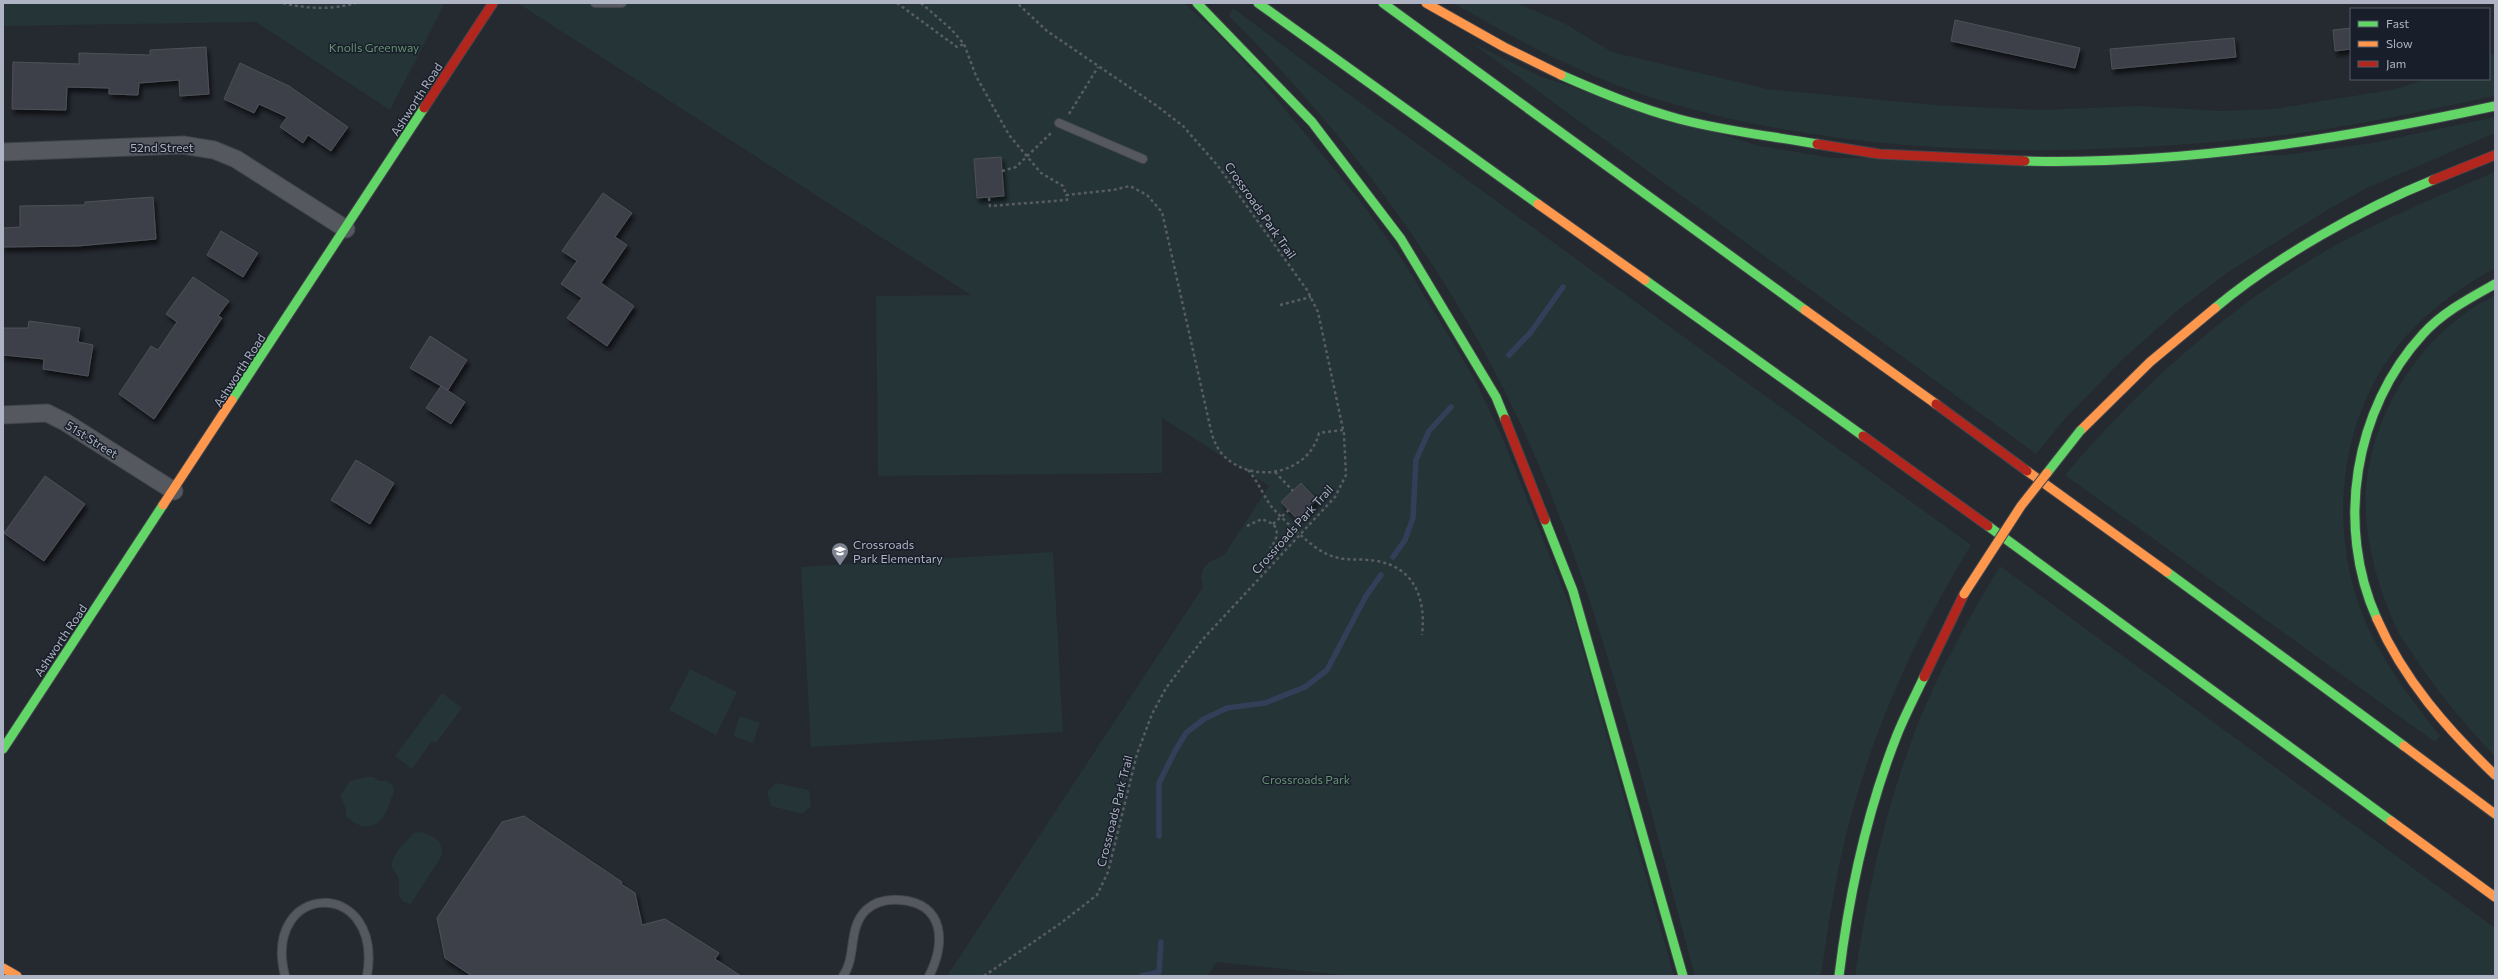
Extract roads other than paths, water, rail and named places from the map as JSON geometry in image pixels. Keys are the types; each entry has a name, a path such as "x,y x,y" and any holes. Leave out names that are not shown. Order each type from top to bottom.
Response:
{"main road":[{"name":"Ashworth Road","path":"3,749 174,491 493,3"},
{"path":"1197,3 1312,122 1396,233 1496,396 1574,591 1683,976"},
{"path":"1258,3 1930,484 2495,898"},
{"path":"1383,3 2289,661 2495,814"},
{"path":"1426,3 1486,39 1562,77 1642,108 1724,130 1878,154 2034,162 2186,157 2414,125 2495,106"},
{"path":"1840,976 1845,927 1866,830 1897,735 1938,645 1964,594 2021,506 2080,431 2150,362 2234,293 2312,241 2397,196 2495,155"},
{"path":"2495,284 2472,296 2440,318 2423,334 2393,372 2372,415 2360,461 2354,504 2357,555 2363,580 2381,629 2406,672 2436,713 2469,751 2495,775"},
{"path":"3,968 17,976"}],"street":[{"name":"52nd Street","path":"3,152 183,145 214,150 236,159 346,228"},
{"name":"51st Street","path":"3,415 47,413 64,422 174,491"}],"lane":[{"path":"595,3 622,3"},
{"path":"1060,124 1143,160"},
{"path":"843,976 850,963 852,940 858,920 875,903 893,899 914,902 931,913 937,923 940,938 939,954 929,976"},
{"path":"285,976 280,948 288,925 302,910 323,902 336,903 347,909 362,926 370,948 367,976"}],"waterway":[{"path":"1509,355 1531,332 1563,287"},
{"path":"1393,557 1405,540 1413,518 1416,460 1429,431 1451,407"},
{"path":"1159,836 1159,783 1186,733 1204,719 1227,708 1265,703 1305,687 1327,670 1366,596 1381,575"},
{"path":"1141,976 1159,972 1161,942"}],"place":[{"name":"Crossroads Park Elementary","path":"840,566"}],"park label":[{"name":"Knolls Greenway","path":"374,47"},
{"name":"Crossroads Park","path":"1306,779"}]}
